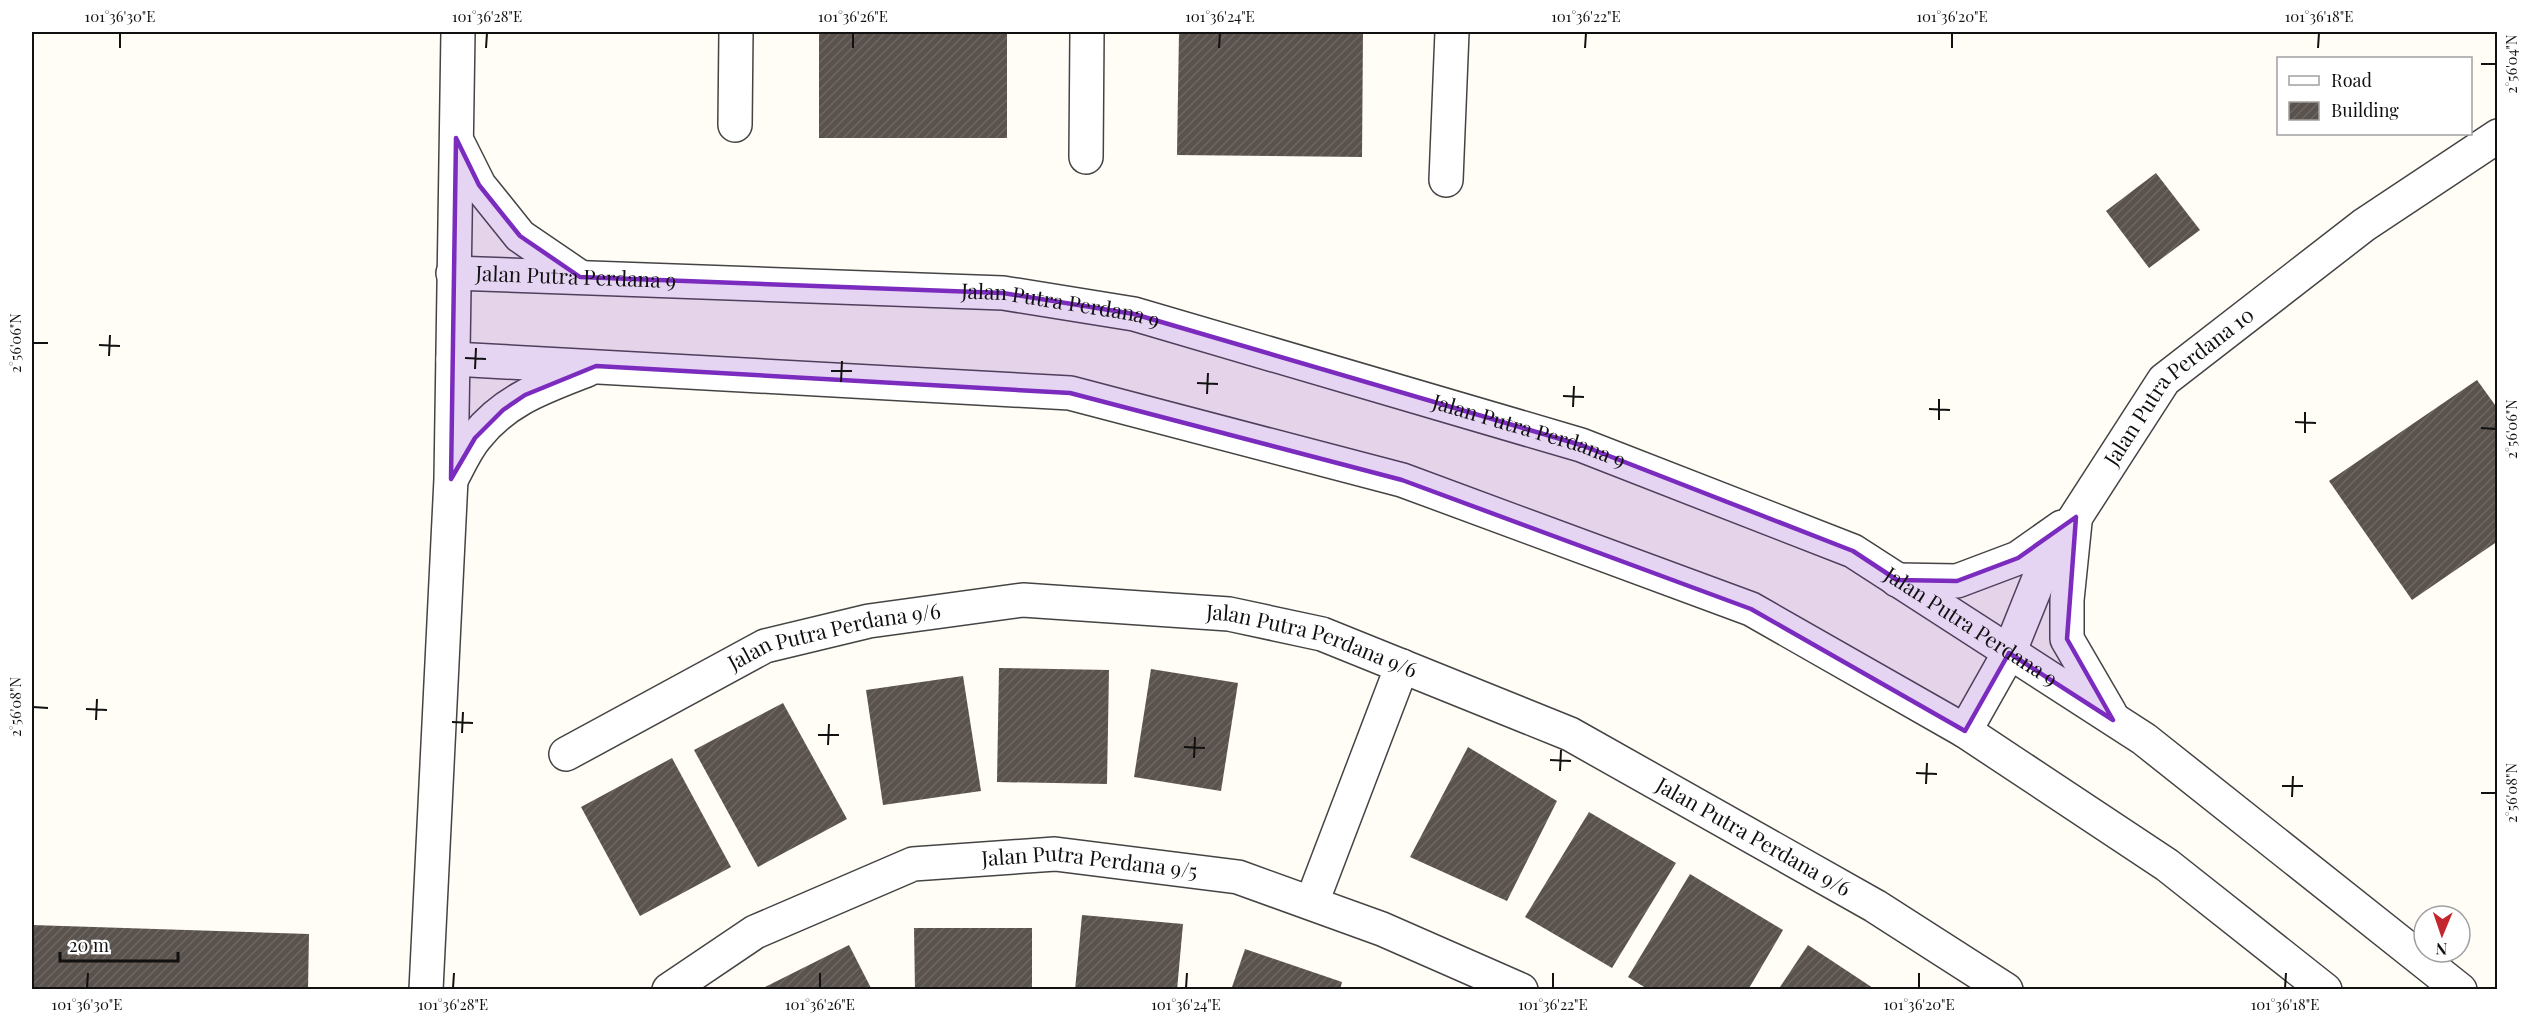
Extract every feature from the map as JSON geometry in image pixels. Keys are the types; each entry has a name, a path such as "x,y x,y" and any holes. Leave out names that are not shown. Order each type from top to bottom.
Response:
{"street":[{"path":"426,990 451,479 458,32"},
{"path":"735,125 736,32"},
{"path":"1086,157 1088,32"},
{"path":"1446,180 1452,32"},
{"name":"Jalan Putra Perdana 10","path":"1965,731 2010,652 2044,566 2164,380 2364,225 2498,136"},
{"path":"456,138 479,185 520,236 580,277"},
{"name":"Jalan Putra Perdana 9","path":"453,273 1003,293 1134,314 1581,445 1853,551 2144,739 2460,990"},
{"path":"453,359 1070,393 1402,480 1750,609 1965,731 2167,865 2325,990"},
{"path":"451,479 475,438 503,410 525,395 596,366"},
{"path":"1897,580 1957,581 2018,558 2076,517"},
{"path":"2076,517 2067,600 2067,639 2113,720"},
{"name":"Jalan Putra Perdana 9/6","path":"566,754 765,646 869,621 1023,600 1229,614 1322,634 1570,734 1875,906 2006,990"},
{"path":"1312,902 1402,666"},
{"name":"Jalan Putra Perdana 9/5","path":"669,990 755,932 913,864 1056,854 1238,878 1312,902 1382,929 1521,990"}],"highlighted area":[{"path":"456,138 479,185 520,236 580,277 1003,293 1134,314 1581,445 1853,551 1897,580 1957,581 2018,558 2076,517 2067,639 2113,720 2009,653 1965,731 1751,609 1402,480 1070,393 596,366 525,395 503,410 475,438 451,479"}],"building":[{"path":"819,32 1007,32 1007,138 819,138"},
{"path":"1179,32 1363,32 1362,157 1177,155"},
{"path":"2156,173 2200,230 2149,268 2106,211"},
{"path":"2477,380 2498,409 2498,541 2412,600 2329,481"},
{"path":"999,668 1109,670 1107,784 997,782"},
{"path":"1151,669 1238,683 1221,791 1134,777"},
{"path":"963,676 981,791 883,805 866,690"},
{"path":"783,703 847,819 758,867 694,750"},
{"path":"1468,747 1557,801 1507,901 1410,857"},
{"path":"672,758 731,867 640,916 581,807"},
{"path":"1589,812 1676,863 1612,968 1525,917"},
{"path":"1690,874 1783,930 1748,990 1649,990 1628,977"},
{"path":"1082,915 1183,924 1177,990 1075,990"},
{"path":"32,925 309,934 308,990 32,990"},
{"path":"914,928 1032,928 1032,990 915,990"},
{"path":"849,945 872,990 759,990"},
{"path":"1808,945 1876,990 1778,990"},
{"path":"1245,949 1342,982 1340,990 1231,990"}]}
